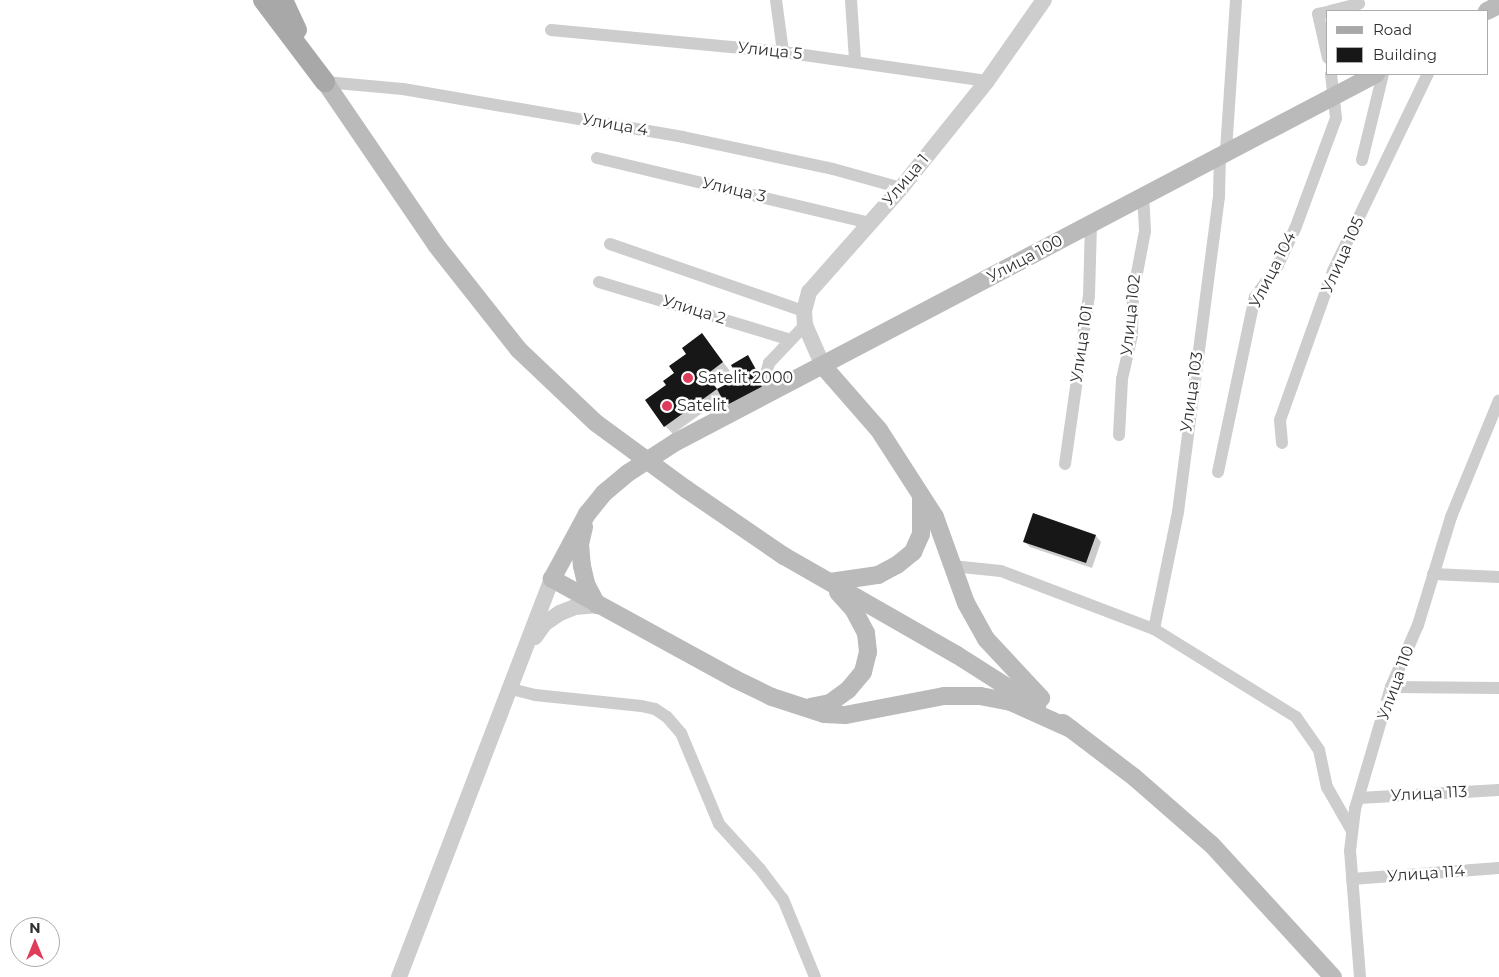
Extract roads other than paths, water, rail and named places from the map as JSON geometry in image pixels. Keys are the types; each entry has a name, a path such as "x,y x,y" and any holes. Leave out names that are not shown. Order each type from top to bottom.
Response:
{"main road":[{"path":"263,0 325,82 436,245 519,350 596,423 735,525 1006,684 1071,729 1134,777 1212,845 1333,977"},
{"path":"279,0 293,22"},
{"path":"283,0 325,82"},
{"name":"Улица 100","path":"552,579 587,514 604,493 628,473 676,442 1091,225 1143,194 1374,75"},
{"path":"823,366 879,430 935,517 952,566 986,639 1071,729"},
{"path":"830,582 878,575 897,565 913,552 921,534 921,498"},
{"path":"587,514 580,544 582,566 586,584 598,605"},
{"path":"552,579 735,680 804,708 845,715 944,696 980,696 1011,702 1071,729"},
{"path":"804,708 830,703 848,690 863,672 868,652 866,633 854,610 830,582"}],"street":[{"path":"776,0 782,52"},
{"path":"851,0 855,61"},
{"name":"Улица 1","path":"804,318 809,292 901,188 987,81 1044,0"},
{"path":"1223,153 1236,0"},
{"path":"1336,10 1359,4"},
{"path":"1326,13 1318,14 1326,49"},
{"name":"Улица 5","path":"551,30 782,52 987,81"},
{"name":"Улица 104","path":"1218,472 1255,297 1282,256 1328,147 1336,118 1336,93 1331,75"},
{"path":"1362,160 1383,75"},
{"name":"Улица 105","path":"1282,443 1280,420 1334,271 1428,75"},
{"name":"Улица 4","path":"325,82 402,89 683,137 833,169 901,188"},
{"name":"Улица 103","path":"1154,629 1178,512 1219,197 1223,153"},
{"name":"Улица 3","path":"597,158 870,223"},
{"name":"Улица 102","path":"1119,435 1122,379 1132,335 1133,294 1145,231 1143,194"},
{"name":"Улица 101","path":"1065,464 1089,295 1091,225"},
{"path":"610,244 804,318 823,366"},
{"name":"Улица 2","path":"599,282 788,339"},
{"path":"770,392 766,378 769,363 804,318"},
{"name":"Улица 110","path":"1360,977 1352,879 1351,829 1391,687 1418,625 1451,517 1499,400"},
{"path":"952,566 1001,571 1154,629 1296,717 1319,750 1327,788 1351,829"},
{"path":"1433,574 1499,577"},
{"path":"399,977 528,646 552,579"},
{"path":"528,646 544,624 560,613 575,607 598,605"},
{"path":"1391,687 1499,688"},
{"path":"511,689 535,696 641,706 655,709 667,717 681,734 718,824 760,869 782,899 815,977"},
{"name":"Улица 113","path":"1360,798 1499,790"},
{"name":"Улица 114","path":"1352,879 1499,868"}],"place":[{"name":"Satelit 2000","path":"688,378"},
{"name":"Satelit","path":"667,406"}]}
